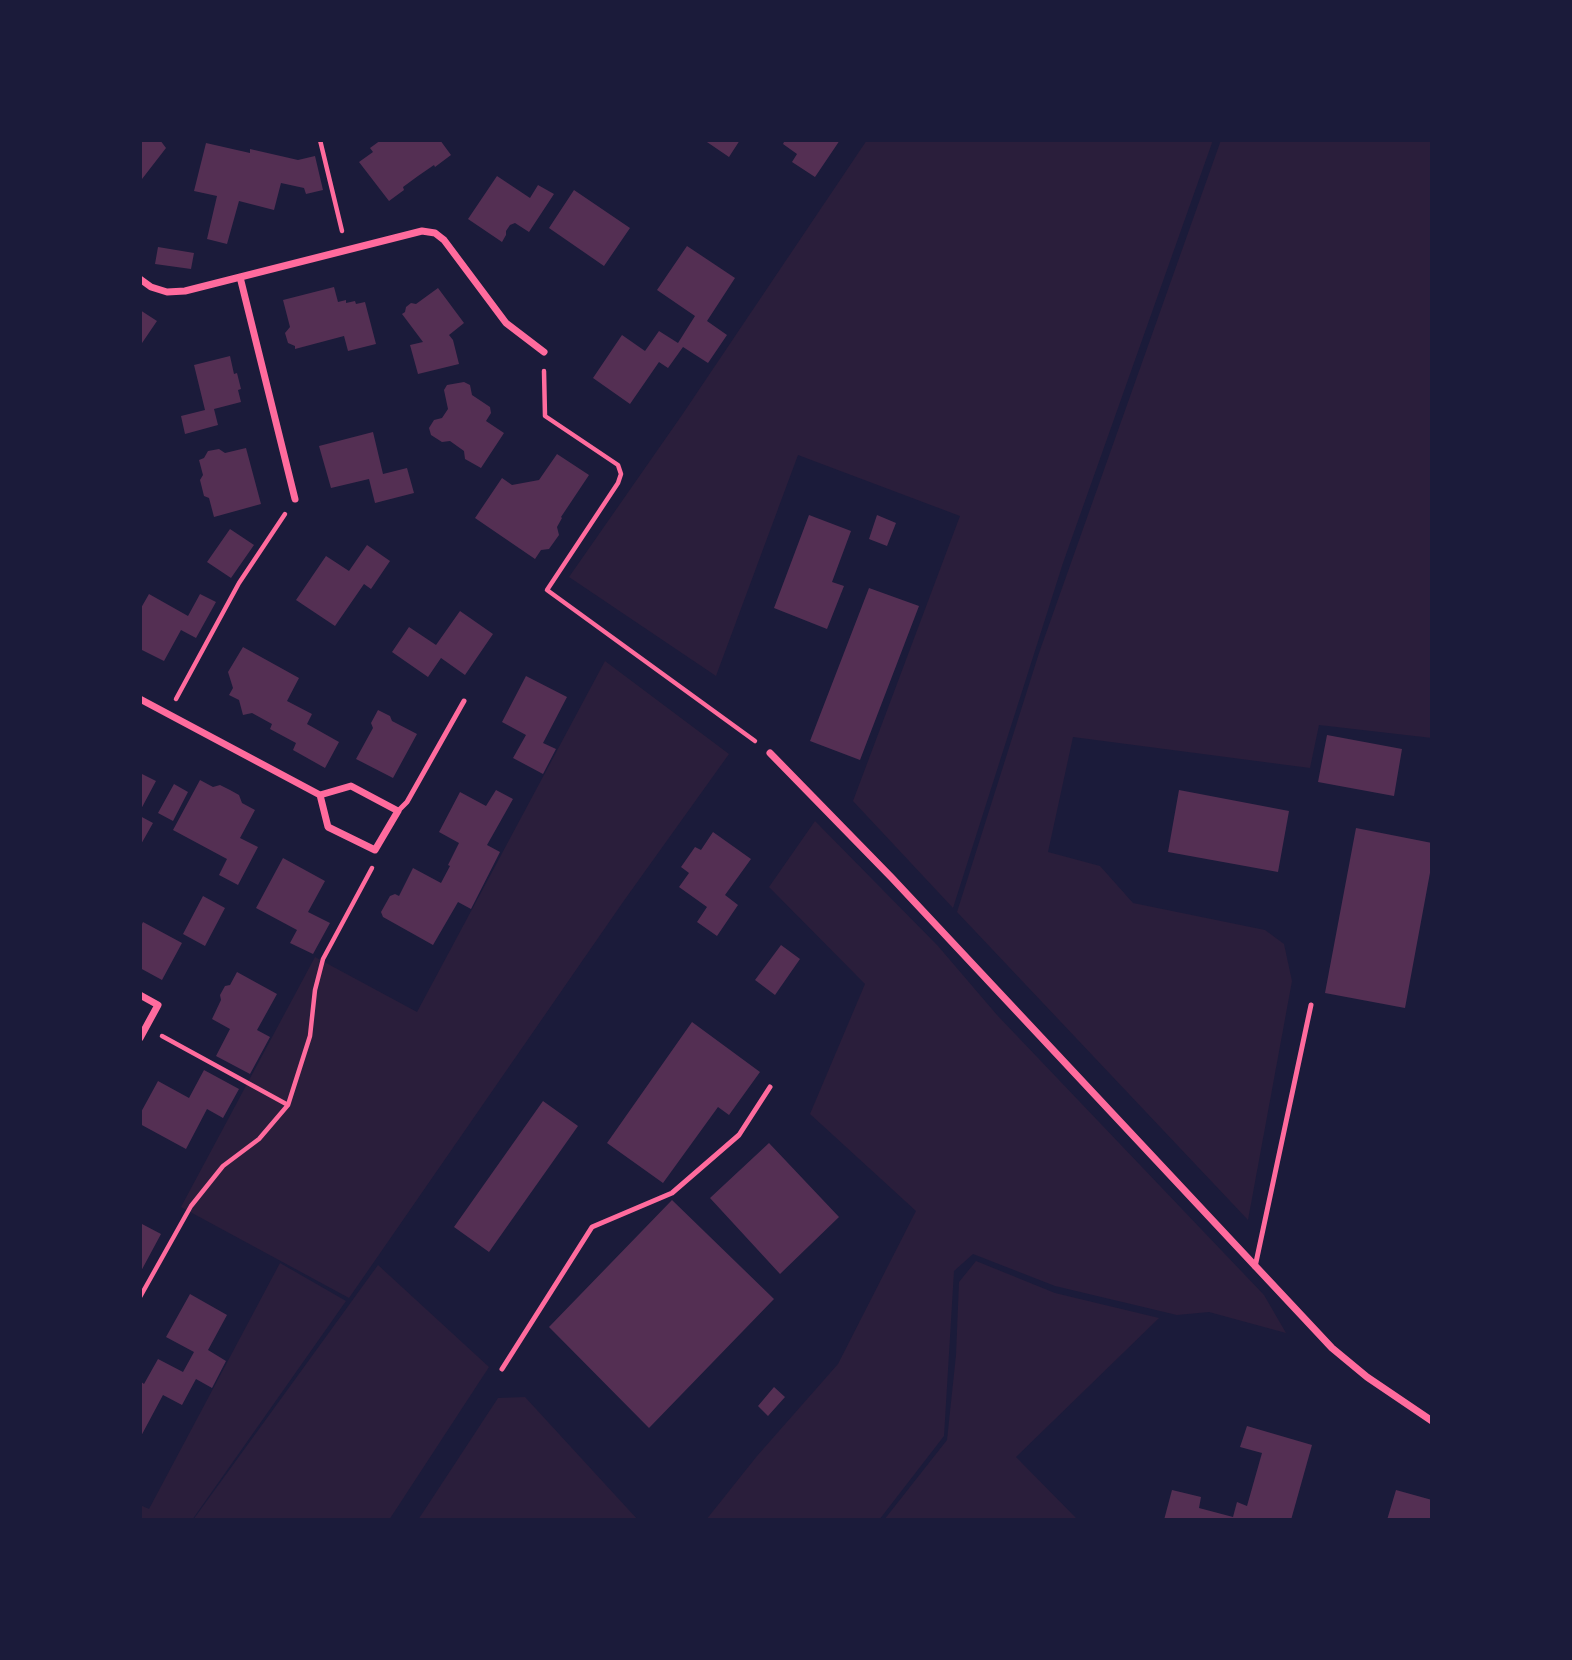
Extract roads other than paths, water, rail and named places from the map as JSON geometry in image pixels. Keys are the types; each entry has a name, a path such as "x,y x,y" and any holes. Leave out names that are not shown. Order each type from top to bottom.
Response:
{"street":[{"path":"140,279 151,287 167,292 185,291 422,231 435,233 444,240 506,323 544,352"},
{"path":"240,277 295,499"},
{"path":"140,699 320,795 351,786 398,811 375,850 328,827 320,795"},
{"path":"770,753 892,878 1332,1348 1367,1377 1432,1420"},
{"path":"140,995 158,1005 140,1038"}],"lane":[{"path":"398,811 407,802 464,701"},
{"path":"1255,1267 1311,1005"},
{"path":"502,1369 592,1227 672,1194 739,1135 770,1087"}]}
